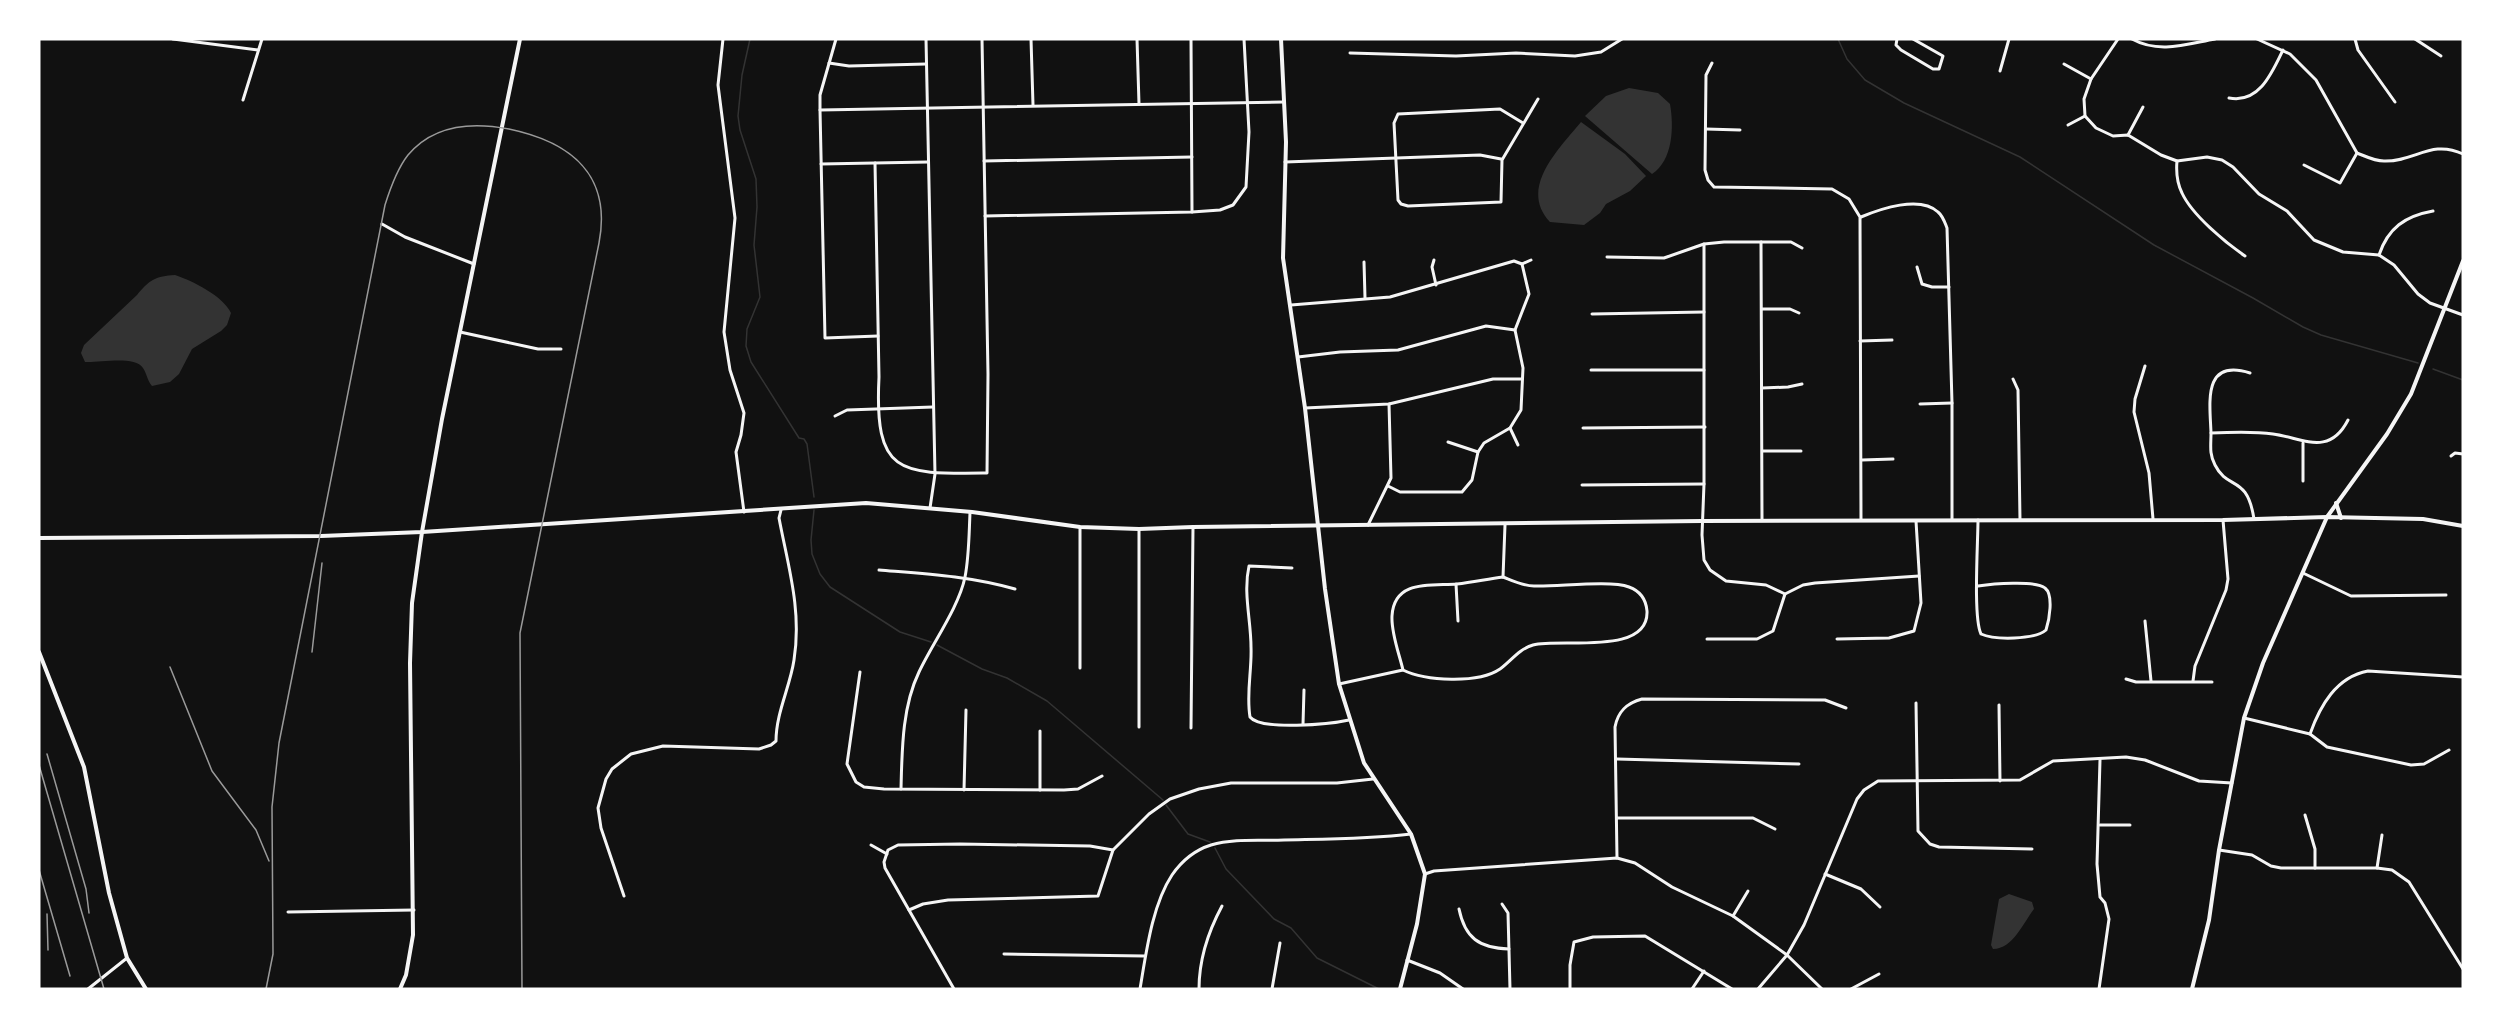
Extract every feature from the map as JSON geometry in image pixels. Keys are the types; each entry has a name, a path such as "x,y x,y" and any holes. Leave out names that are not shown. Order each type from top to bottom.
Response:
{"street":[{"path":"173,39 258,50"},
{"path":"243,100 262,39"},
{"path":"400,989 408,965 414,910 410,653 412,603 422,532 460,332 520,39"},
{"path":"723,39 718,85 735,218 724,332 730,370 744,413 736,452 744,512"},
{"path":"836,39 820,94 825,338 878,336"},
{"path":"926,39 934,474 930,508"},
{"path":"875,163 877,409 880,434 895,460 909,470 934,474 987,473 983,39"},
{"path":"1031,39 1033,105"},
{"path":"1137,39 1139,104"},
{"path":"1191,39 1192,212"},
{"path":"985,216 1192,212 1220,210 1233,205 1246,187 1249,132 1244,39"},
{"path":"1281,39 1285,162 1283,258 1305,408 1339,684 1364,763 1411,834 1425,874 1417,924 1400,989"},
{"path":"1350,53 1456,56 1516,53 1575,56 1601,52 1622,39"},
{"path":"1897,39 1896,45 1901,50 1933,69 1939,69 1944,56 1913,39"},
{"path":"2000,71 2009,39"},
{"path":"2118,39 2091,78 2084,99 2085,116 2096,128 2106,134 2128,135 2161,155 2177,160 2207,157 2222,160 2233,167 2259,194 2287,211 2314,240 2343,252 2379,255 2394,265 2418,294 2430,303 2463,315"},
{"path":"2132,39 2144,45 2168,48 2215,39"},
{"path":"2257,39 2283,50 2299,61 2316,80 2356,153 2383,161 2440,147 2451,148 2463,154"},
{"path":"2355,39 2358,50 2395,102"},
{"path":"2415,39 2441,56"},
{"path":"2229,98 2238,100 2260,90 2283,50"},
{"path":"829,63 849,66 926,64"},
{"path":"1712,63 1706,75 1705,170 1708,180 1714,187 1832,189 1849,199 1860,217 1861,520"},
{"path":"2064,64 2091,78"},
{"path":"1523,123 1500,109 1402,112 1398,114 1394,120 1398,200 1401,204 1408,206 1501,202 1502,160 1538,99"},
{"path":"820,110 1284,102"},
{"path":"2128,135 2143,107"},
{"path":"2068,125 2085,116"},
{"path":"1706,129 1740,130"},
{"path":"2304,165 2340,183 2356,153"},
{"path":"1285,162 1480,155 1502,160"},
{"path":"984,161 1192,158"},
{"path":"2177,160 2176,175 2181,192 2191,207 2224,241 2246,256"},
{"path":"821,164 928,162"},
{"path":"1860,217 1912,204 1928,206 1939,212 1947,228 1953,520"},
{"path":"2379,255 2385,239 2399,224 2412,216 2433,211"},
{"path":"382,224 405,237 474,264"},
{"path":"1761,242 1762,520"},
{"path":"1607,257 1664,258 1704,244 1791,242 1802,248"},
{"path":"1704,244 1705,426 1702,552 1710,570 1726,581 1766,585 1785,594"},
{"path":"1434,260 1432,267 1436,285"},
{"path":"1291,305 1390,297 1514,261 1522,264 1531,260"},
{"path":"2192,989 2209,920 2219,850 2244,718 2263,663 2327,517 2387,434 2411,394 2463,261"},
{"path":"1364,262 1365,298"},
{"path":"1388,486 1400,492 1462,492 1472,480 1478,452 1490,438 1510,428 1521,410 1523,379 1515,330 1529,294 1522,264"},
{"path":"1917,267 1922,284 1949,287"},
{"path":"1762,309 1790,309 1798,313"},
{"path":"1592,314 1704,312"},
{"path":"1298,357 1341,352 1398,350 1486,326 1515,330"},
{"path":"460,332 538,349 561,348"},
{"path":"1860,342 1892,340"},
{"path":"2145,366 2135,399 2134,412 2149,473 2152,519"},
{"path":"1591,370 1704,370"},
{"path":"2250,373 2235,370 2218,375 2212,385 2209,400 2210,451 2219,473 2246,491 2254,519"},
{"path":"1305,408 1389,404 1493,378 1523,379"},
{"path":"2013,379 2018,390 2020,520"},
{"path":"1762,388 1802,384"},
{"path":"1920,404 1952,403"},
{"path":"1368,525 1391,478 1389,404"},
{"path":"835,416 847,410 933,407"},
{"path":"2211,433 2275,434 2303,442 2320,443 2343,431 2348,420"},
{"path":"1582,428 1705,426"},
{"path":"1510,428 1518,444"},
{"path":"1448,442 1478,452"},
{"path":"2303,442 2303,482"},
{"path":"1763,451 1800,451"},
{"path":"2451,456 2456,453 2463,454"},
{"path":"1862,460 1893,459"},
{"path":"1582,485 1704,484"},
{"path":"2336,502 2341,518"},
{"path":"39,538 321,536 422,532 866,503 930,508 1080,527 1138,530 1193,527 1505,525 1762,520 2223,520 2327,517 2423,519 2463,526"},
{"path":"624,896 601,828 598,808 606,779 612,769 631,754 663,746 759,749 776,741 776,727 794,661 798,625 797,602 779,518 781,510"},
{"path":"902,789 902,749 915,680 960,593 965,577 970,513"},
{"path":"1978,520 1978,586 1978,624 1981,634 1992,637 2035,637 2046,630 2050,607 2048,592 2045,588 2034,585 1978,586"},
{"path":"2193,681 2195,666 2226,590 2228,579 2223,520"},
{"path":"1837,639 1889,638 1914,631 1921,603 1916,521"},
{"path":"1503,577 1505,525"},
{"path":"1080,527 1080,668"},
{"path":"1191,728 1193,527"},
{"path":"1138,530 1139,727"},
{"path":"1292,568 1248,567 1246,580 1251,647 1248,708 1250,717 1256,723 1328,724 1349,720"},
{"path":"879,570 965,577 986,580 1015,589"},
{"path":"2303,573 2351,596 2446,595"},
{"path":"1707,639 1757,639 1773,631 1785,594 1803,585 1919,576"},
{"path":"1339,684 1403,670 1412,675 1437,678 1487,675 1498,670 1529,646 1543,643 1624,640 1637,633 1647,620 1646,601 1642,595 1628,586 1533,586 1503,577 1456,584 1411,587 1405,589 1395,601 1392,617 1403,670"},
{"path":"1456,584 1458,621"},
{"path":"2145,621 2151,681"},
{"path":"39,652 84,767 109,893 127,958 146,989"},
{"path":"2310,734 2324,702 2345,680 2356,674 2368,671 2463,677"},
{"path":"860,672 855,718 847,753 849,774 864,787 964,790 1078,789 1102,776"},
{"path":"2126,679 2212,682"},
{"path":"1303,724 1304,690"},
{"path":"1617,858 1616,720 1623,708 1635,701 1825,700 1846,708"},
{"path":"1916,702 1918,831 1930,844 1939,847 2032,849"},
{"path":"1999,705 2000,781"},
{"path":"964,790 966,710"},
{"path":"2244,718 2310,734 2327,747 2411,765 2424,764 2449,750"},
{"path":"1040,730 1040,790"},
{"path":"1758,989 1787,955 1804,925 1857,799 1864,790 1878,781 2020,780 2053,761 2126,757 2145,760 2199,781 2232,783"},
{"path":"1617,759 1799,764"},
{"path":"2099,989 2109,919 2105,903 2100,897 2097,864 2100,825 2100,760"},
{"path":"909,910 923,904 948,900 1098,896 1113,850 1149,814 1170,799 1199,789 1231,783 1337,783 1373,778"},
{"path":"2305,815 2315,849 2315,868"},
{"path":"1617,818 1753,818 1775,830"},
{"path":"2100,825 2130,825"},
{"path":"1140,989 1145,956 1167,884 1182,863 1196,851 1211,845 1238,841 1374,838 1411,834"},
{"path":"2377,868 2382,835"},
{"path":"871,845 887,854"},
{"path":"954,989 885,868 887,854 892,847 898,845 1090,846 1113,850"},
{"path":"2219,850 2252,855 2271,866 2282,868 2392,870 2409,882 2463,969"},
{"path":"1425,874 1434,871 1617,858 1635,863 1672,887 1733,916 1787,955 1822,989"},
{"path":"1825,874 1861,889 1880,907"},
{"path":"1733,916 1748,891"},
{"path":"1502,904 1508,913 1510,989"},
{"path":"1199,989 1199,972 1206,941 1222,906"},
{"path":"1459,909 1466,932 1489,946 1509,949"},
{"path":"288,912 414,910"},
{"path":"1570,989 1570,965 1574,942 1593,937 1644,936 1732,989"},
{"path":"1272,989 1280,943"},
{"path":"1004,954 1145,956"},
{"path":"88,989 127,958"},
{"path":"1407,960 1440,973 1462,989"},
{"path":"1692,989 1704,971"},
{"path":"1851,989 1879,974"}],"shaded area":[{"path":"1629,88 1658,93 1670,104 1672,133 1668,152 1659,168 1652,174 1585,116 1606,96"},
{"path":"1581,122 1625,154 1646,176 1630,191 1606,204 1600,213 1584,225 1550,222 1541,209 1538,196 1540,183 1553,157"},
{"path":"175,275 215,295 231,313 227,325 221,331 192,349 179,374 170,382 152,386 139,364 116,360 85,362 81,353 84,345 145,286 163,276"},
{"path":"2009,894 2032,902 2034,909 2012,940 2000,948 1993,949 1991,945 1999,899"}],"waterway":[{"path":"750,39 742,75 738,116 740,130 756,179 757,207 754,245 760,297 747,329 746,346 751,362 799,438 804,439 807,444 814,497"},
{"path":"1838,39 1847,59 1865,80 1904,103 2020,157 2154,245 2303,327 2321,335 2418,363"},
{"path":"2433,369 2463,380"},
{"path":"814,510 812,554 820,574 830,587 900,632 931,642"},
{"path":"937,645 982,669 1007,678 1047,701 1163,800"},
{"path":"1166,805 1188,834 1210,842"},
{"path":"1215,848 1226,869 1274,919 1291,928 1317,958 1379,989"}],"railway":[{"path":"266,989 273,954 272,807 279,743 385,205 400,166 418,145 442,131 468,126 509,129 551,143 568,153 582,165 593,180 599,198 601,219 599,243 520,633 522,989"},
{"path":"312,652 322,563"},
{"path":"170,667 212,771 256,830 269,861"},
{"path":"47,754 86,889 89,913"},
{"path":"39,765 104,989"},
{"path":"39,870 70,976"},
{"path":"47,914 48,950"}]}
